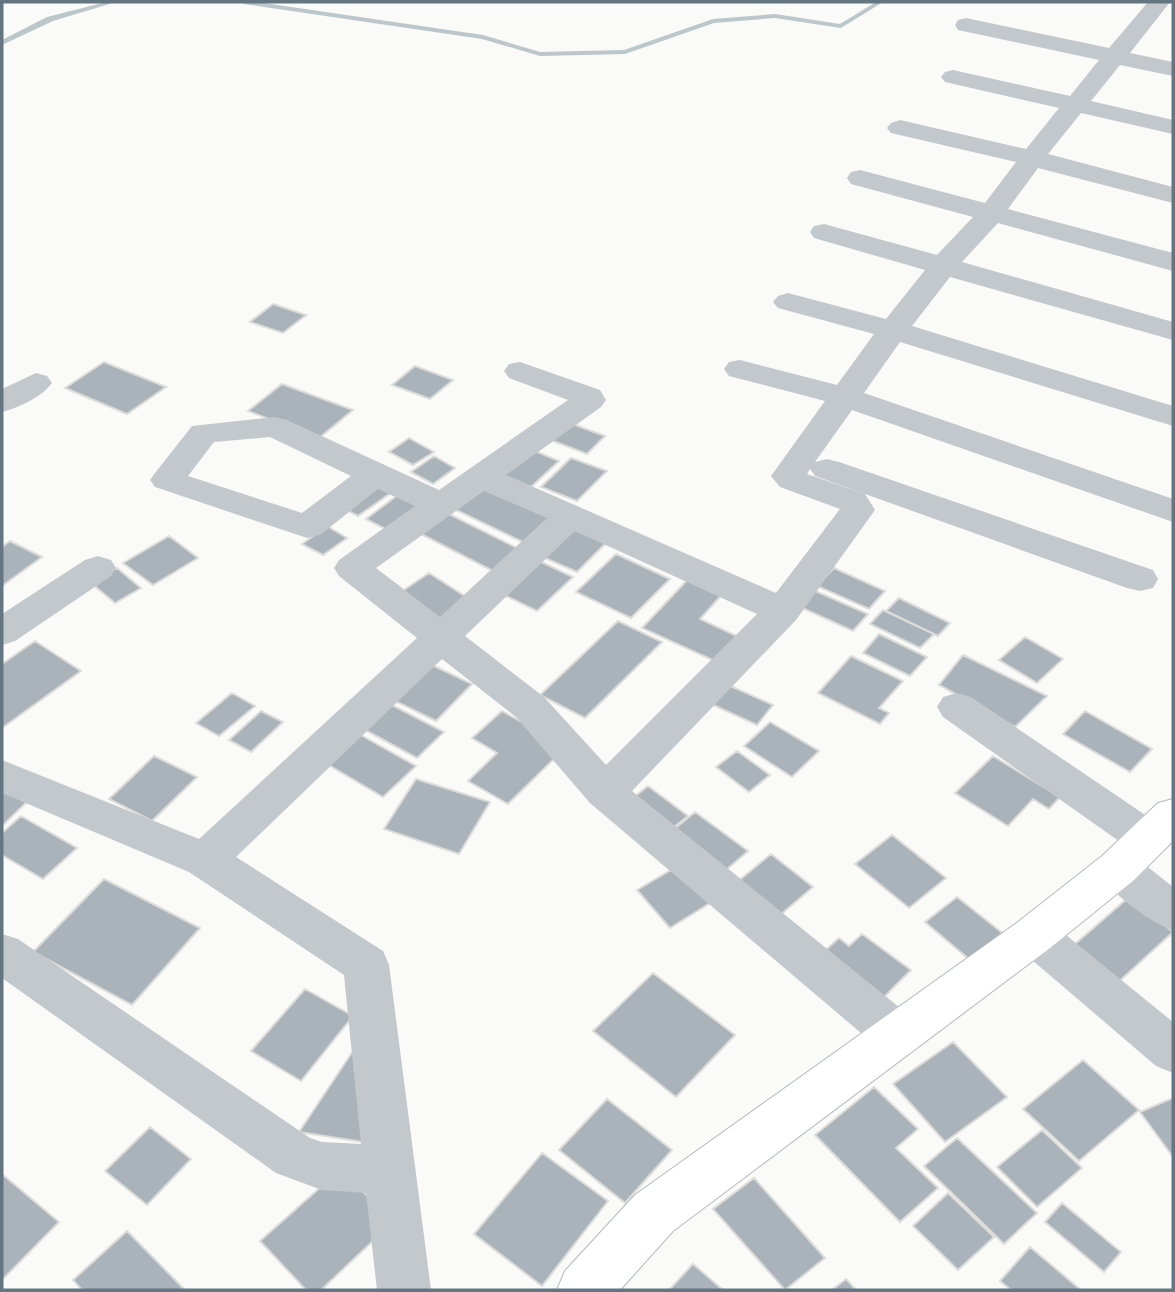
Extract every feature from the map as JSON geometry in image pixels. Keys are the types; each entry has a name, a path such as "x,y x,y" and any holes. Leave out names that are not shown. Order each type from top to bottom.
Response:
{"main road":[{"path":"584,1290 654,1213 1034,935 1146,840"}],"street":[{"path":"606,792 783,611 858,510 853,502 789,478 799,460 892,330 944,265 992,214 1032,158 1116,55 1148,5"},
{"path":"966,25 1173,69"},
{"path":"953,77 1173,127"},
{"path":"900,128 1032,158 1173,195"},
{"path":"860,178 1173,262"},
{"path":"824,232 1173,331"},
{"path":"788,302 892,330 1173,416"},
{"path":"740,369 846,397 1173,511"},
{"path":"520,370 589,397 590,400 352,568 530,707 606,792 898,1035"},
{"path":"2,402 36,383"},
{"path":"375,474 307,527 167,480 204,433 275,427 441,505"},
{"path":"799,460 1140,579"},
{"path":"480,477 783,611"},
{"path":"205,860 571,515"},
{"path":"2,632 98,568"},
{"path":"957,707 1146,840 1173,912"},
{"path":"2,776 205,860 366,965 404,1290"},
{"path":"1034,935 1173,1051"},
{"path":"2,953 294,1156 322,1166 391,1170"}],"building":[{"path":"273,304 306,315 283,333 250,322"},
{"path":"104,362 166,387 127,414 65,388"},
{"path":"415,366 453,380 430,399 392,385"},
{"path":"282,384 353,410 319,438 248,411"},
{"path":"567,422 605,436 587,454 548,439"},
{"path":"409,438 434,452 413,465 389,452"},
{"path":"528,448 559,461 531,487 499,474"},
{"path":"434,456 455,468 433,484 411,472"},
{"path":"571,458 607,471 577,501 541,487"},
{"path":"379,481 395,490 358,516 341,507"},
{"path":"485,485 557,518 527,544 454,509"},
{"path":"399,494 426,508 393,533 366,519"},
{"path":"447,513 519,549 493,571 421,534"},
{"path":"327,526 347,538 323,555 302,544"},
{"path":"568,527 606,543 577,572 538,555"},
{"path":"169,536 198,558 153,585 123,563"},
{"path":"10,541 42,557 2,586 2,547"},
{"path":"616,554 670,579 631,618 576,592"},
{"path":"533,558 573,577 537,611 496,591"},
{"path":"117,568 141,588 115,603 91,583"},
{"path":"834,568 885,591 869,609 817,586"},
{"path":"429,573 474,602 443,624 398,594"},
{"path":"693,574 727,589 700,619 741,638 719,663 642,628"},
{"path":"813,590 868,614 853,631 798,606"},
{"path":"899,598 950,623 938,636 886,611"},
{"path":"883,610 934,634 920,648 870,624"},
{"path":"618,621 662,642 585,718 540,695"},
{"path":"879,634 927,657 910,676 863,653"},
{"path":"1025,637 1063,659 1037,683 999,660"},
{"path":"35,641 81,671 2,728 2,664"},
{"path":"963,655 1047,696 1015,727 939,685"},
{"path":"851,656 903,681 879,708 889,713 880,724 818,693"},
{"path":"430,664 472,684 436,721 393,700"},
{"path":"726,684 773,705 757,725 711,704"},
{"path":"232,693 255,706 219,736 196,723"},
{"path":"392,705 444,732 417,758 365,730"},
{"path":"261,711 283,722 251,752 229,740"},
{"path":"502,711 566,747 508,804 468,781 497,753 472,738"},
{"path":"1085,711 1152,749 1130,772 1063,734"},
{"path":"770,722 819,751 792,777 744,746"},
{"path":"359,734 416,766 383,797 327,764"},
{"path":"737,751 770,775 749,792 716,767"},
{"path":"154,756 197,777 152,821 109,799"},
{"path":"993,756 1060,797 1049,809 1033,799 1008,826 955,793"},
{"path":"416,779 490,802 459,854 384,829"},
{"path":"2,781 33,796 2,826"},
{"path":"648,786 688,816 665,834 625,804"},
{"path":"695,812 748,851 719,876 666,836"},
{"path":"21,816 77,848 43,879 2,855 2,833"},
{"path":"892,835 946,878 909,908 855,864"},
{"path":"771,854 813,887 772,922 730,888"},
{"path":"676,867 710,903 670,928 637,890"},
{"path":"104,879 200,928 132,1005 33,952"},
{"path":"957,897 1010,939 977,966 925,922"},
{"path":"1129,897 1173,932 1113,987 1067,951"},
{"path":"862,934 911,970 879,1002 819,956 839,938 849,946"},
{"path":"653,973 735,1035 676,1097 593,1031"},
{"path":"305,989 353,1016 301,1081 251,1051"},
{"path":"363,1036 376,1144 299,1132"},
{"path":"953,1042 1007,1097 945,1142 893,1084"},
{"path":"1083,1060 1139,1110 1079,1161 1023,1109"},
{"path":"874,1087 918,1129 896,1148 938,1188 900,1222 815,1135"},
{"path":"1173,1098 1173,1157 1140,1112"},
{"path":"607,1099 672,1150 625,1203 559,1150"},
{"path":"150,1127 191,1159 147,1205 105,1171"},
{"path":"1042,1130 1082,1168 1037,1207 997,1167"},
{"path":"957,1138 1037,1213 1004,1244 924,1166"},
{"path":"542,1153 608,1201 542,1286 474,1234"},
{"path":"341,1169 393,1222 321,1290 306,1290 260,1241"},
{"path":"2,1174 59,1222 2,1280"},
{"path":"754,1178 825,1258 785,1290 713,1209"},
{"path":"948,1193 994,1237 958,1270 913,1226"},
{"path":"1062,1203 1121,1252 1104,1272 1045,1222"},
{"path":"127,1231 185,1290 82,1290 73,1280"},
{"path":"1030,1247 1081,1290 1011,1290 1000,1281"},
{"path":"693,1264 723,1290 669,1290"},
{"path":"846,1279 856,1290 832,1290"}],"waterway":[{"path":"2,43 50,19 113,2"},
{"path":"244,2 483,37 540,54 625,52 713,21 775,16 841,26 880,2"}]}
